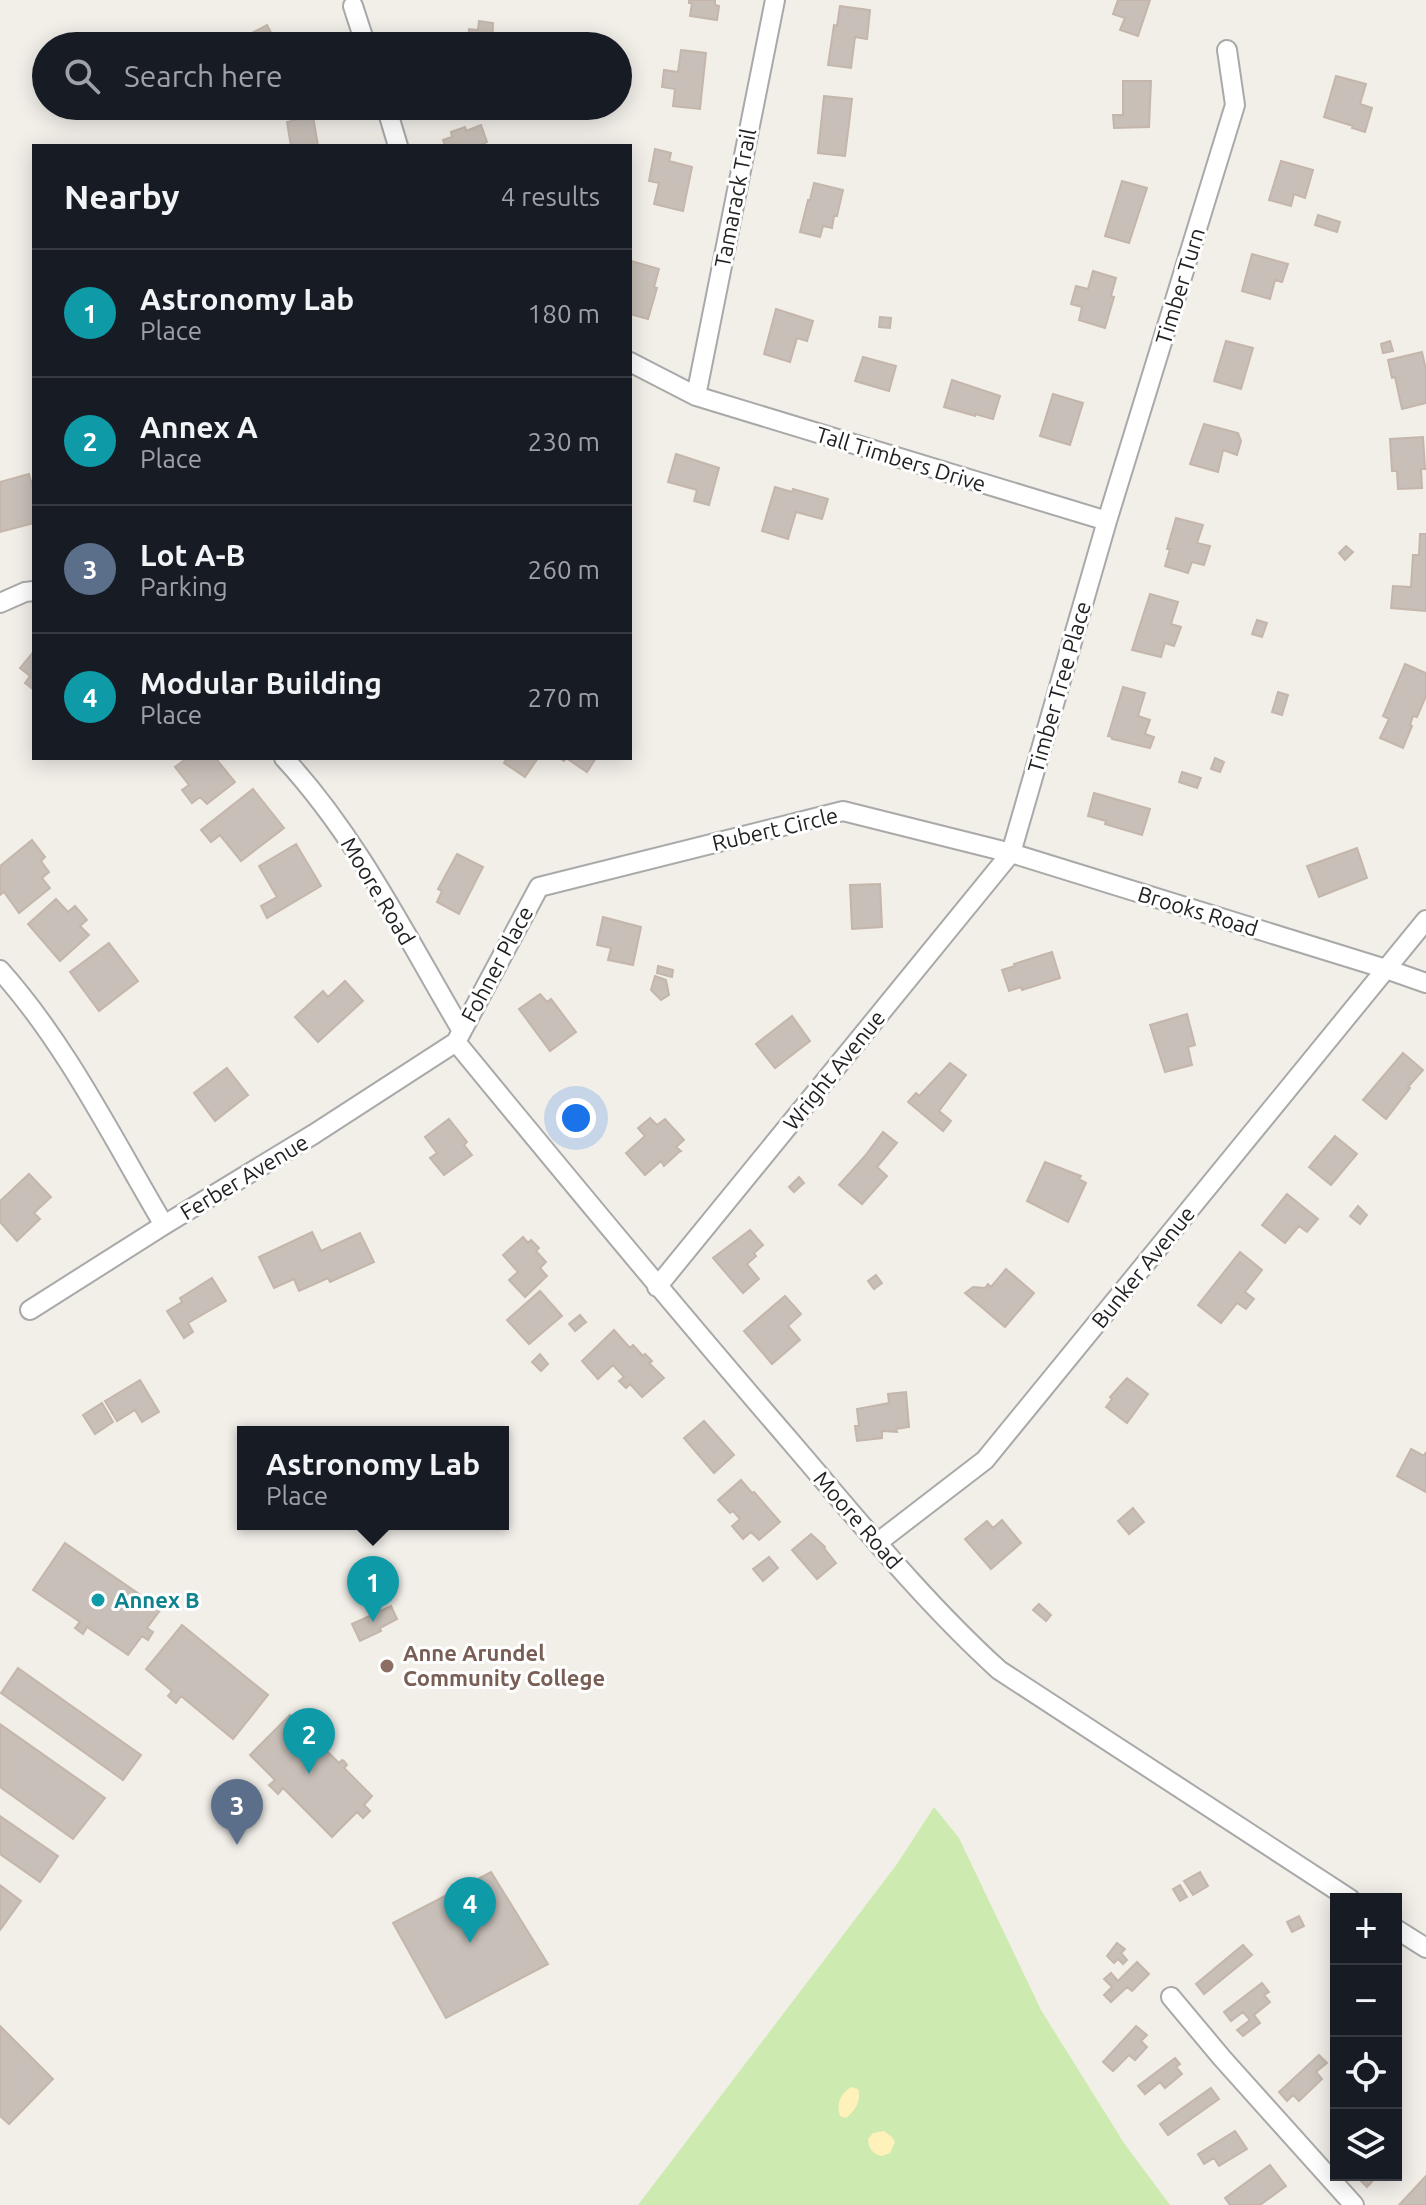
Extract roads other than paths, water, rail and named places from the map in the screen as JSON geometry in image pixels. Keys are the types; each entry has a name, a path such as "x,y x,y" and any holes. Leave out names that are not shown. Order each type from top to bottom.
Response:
{"street":[{"name":"Tamarack Trail","path":"696,396 775,0"},
{"path":"353,6 361,32"},
{"name":"Timber Turn","path":"1107,521 1235,105 1227,50"},
{"path":"390,120 397,144"},
{"name":"Tall Timbers Drive","path":"632,363 696,396 1107,521"},
{"name":"Timber Tree Place","path":"1011,853 1107,521"},
{"path":"0,603 32,591"},
{"name":"Moore Road","path":"286,760 345,834 379,889 459,1036 657,1287 877,1543 963,1637 999,1670 1341,1893"},
{"name":"Rubert Circle","path":"539,887 843,811 1011,853"},
{"name":"Brooks Road","path":"1011,853 1426,983"},
{"name":"Wright Avenue","path":"657,1287 1011,853"},
{"name":"Fohner Place","path":"459,1036 539,887"},
{"name":"Bunker Avenue","path":"877,1543 985,1460 1426,920"},
{"path":"0,970 16,987 71,1065 164,1225"},
{"name":"Ferber Avenue","path":"30,1310 314,1134 459,1036"},
{"path":"1402,1933 1426,1948"},
{"path":"1171,1997 1354,2205"}],"place":[{"name":"Annex B","path":"98,1600"},
{"name":"Astronomy Lab","path":"373,1622"},
{"name":"Anne Arundel Community College","path":"387,1666"},
{"name":"Annex A","path":"309,1774"},
{"name":"Lot A-B","path":"237,1845"},
{"name":"Modular Building","path":"470,1943"}]}
